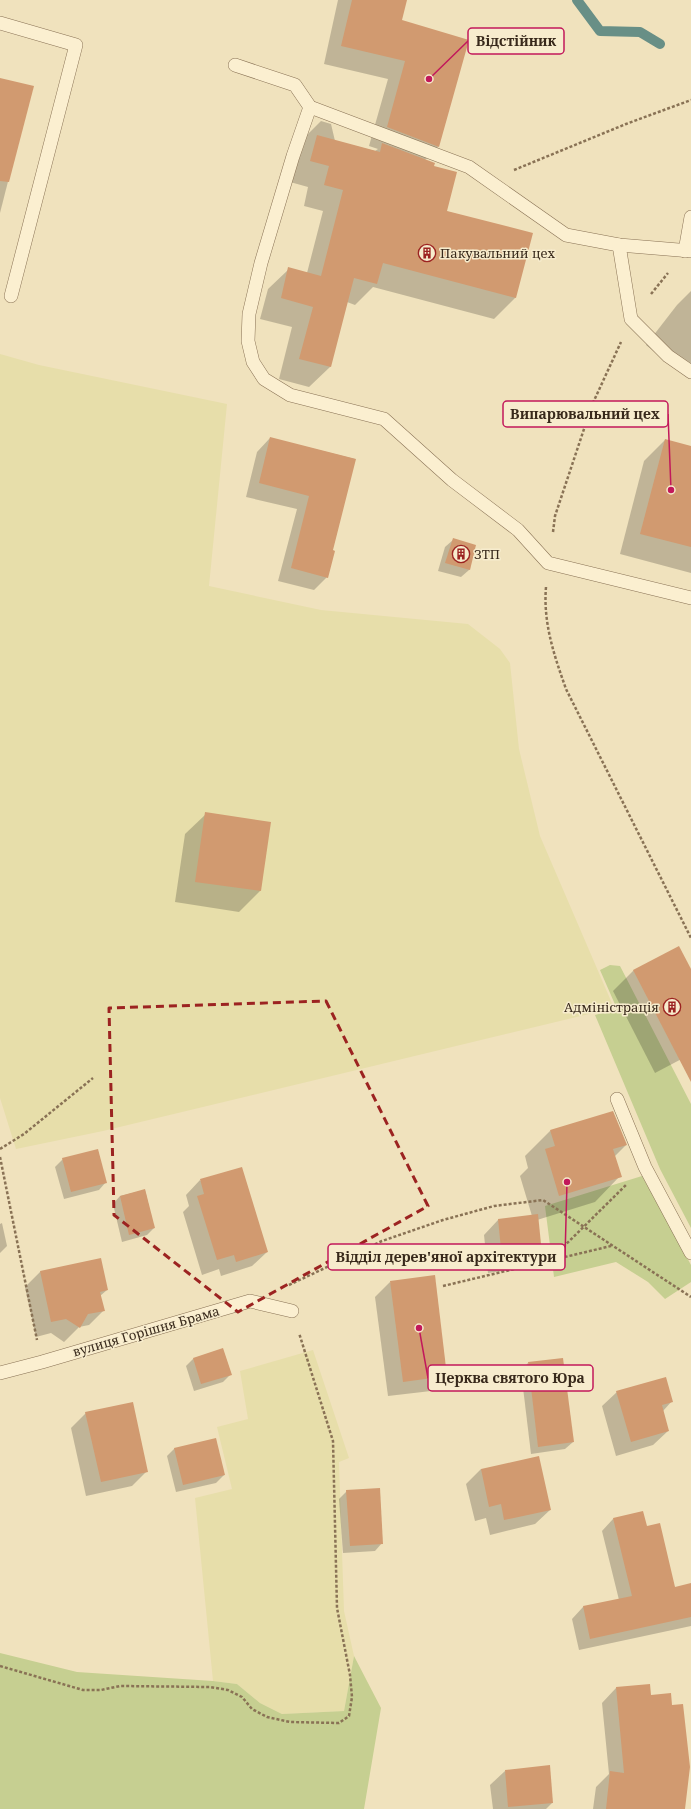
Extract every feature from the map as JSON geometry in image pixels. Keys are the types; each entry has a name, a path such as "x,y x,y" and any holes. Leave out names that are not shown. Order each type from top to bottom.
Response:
{"lane":[{"path":"0,22 76,45 11,296"},
{"path":"235,65 295,85 310,107 469,167 566,235 619,245 688,251 691,217"},
{"path":"310,107 293,156 261,263 249,314 248,341 253,362 264,379 290,395 384,419 452,480 518,530 548,563 691,598"},
{"path":"619,245 631,319 668,356 691,372"},
{"path":"617,1099 645,1167 691,1253"},
{"name":"вулиця Горішня Брама","path":"0,1373 250,1301 292,1311"}],"path":[{"path":"486,178 509,172 626,124 691,100"},
{"path":"688,251 631,319 592,405 555,516 548,563 545,598 547,625 553,652 566,689 691,938"},
{"path":"0,1149 24,1134 93,1078"},
{"path":"0,1157 42,1362"},
{"path":"549,1261 645,1167"},
{"path":"250,1301 291,1285 382,1241 443,1220 494,1206 543,1200 691,1297"},
{"path":"443,1286 612,1246"},
{"path":"0,1666 83,1690 101,1690 120,1686 210,1687 228,1690 242,1697 252,1709 267,1717 290,1722 339,1723 349,1716 352,1697 350,1675 337,1608 333,1441 292,1311"}],"highlighted area":[{"path":"326,1001 428,1206 238,1312 114,1215 109,1008"}],"shaded area":[{"path":"0,354 39,365 227,404 209,586 321,610 468,624 500,649 510,663 519,749 540,836 614,1008 103,1131 16,1149 0,1098"},
{"path":"313,1350 349,1458 339,1462 344,1611 354,1656 344,1711 282,1714 260,1703 237,1684 213,1681 195,1498 232,1489 217,1427 248,1419 240,1371"}],"green space":[{"path":"610,965 620,966 691,1104 691,1228 660,1169 595,1015 617,1009 600,970"},
{"path":"642,1176 691,1265 691,1282 665,1299 648,1282 616,1262 554,1277 545,1206"},
{"path":"0,1653 77,1672 237,1684 260,1703 282,1714 344,1711 354,1656 381,1708 364,1809 0,1809"}],"building":[{"path":"352,0 407,0 402,20 469,40 439,147 387,127 405,61 341,46"},
{"path":"0,78 34,86 9,182 0,181"},
{"name":"Пакувальний цех","path":"317,135 380,152 382,143 435,163 434,166 457,172 447,211 533,233 516,298 383,263 377,284 354,278 331,367 299,359 313,307 281,298 288,267 321,276 343,190 324,185 329,166 310,161"},
{"path":"270,437 356,459 333,550 335,551 328,578 291,568 309,496 259,483"},
{"path":"665,439 691,446 691,547 640,534"},
{"name":"ЗТП","path":"453,538 476,545 470,570 445,563"},
{"path":"205,812 271,822 261,891 195,882"},
{"name":"Адміністрація","path":"679,946 691,969 691,1082 633,970"},
{"path":"613,1111 627,1145 613,1149 622,1177 559,1196 545,1149 555,1146 550,1130"},
{"path":"98,1149 107,1183 71,1192 62,1158"},
{"path":"242,1167 268,1252 236,1262 234,1255 217,1260 197,1196 204,1194 200,1179"},
{"path":"145,1189 155,1228 129,1235 120,1196"},
{"path":"538,1214 542,1254 502,1259 498,1219"},
{"path":"101,1258 108,1290 100,1292 105,1311 88,1314 80,1328 66,1319 51,1322 40,1271"},
{"path":"435,1275 447,1376 403,1382 390,1281"},
{"path":"223,1348 232,1375 201,1384 193,1358"},
{"path":"563,1358 574,1442 538,1447 528,1362"},
{"path":"666,1377 673,1402 662,1405 669,1431 631,1442 616,1391"},
{"path":"133,1402 148,1472 101,1482 85,1412"},
{"path":"216,1438 225,1475 183,1485 174,1448"},
{"path":"539,1456 551,1510 504,1520 501,1504 489,1507 481,1469"},
{"path":"380,1488 383,1544 350,1546 346,1490"},
{"path":"643,1511 647,1526 660,1523 675,1587 691,1583 691,1617 590,1639 583,1606 632,1596 613,1518"},
{"path":"650,1684 651,1695 671,1693 672,1705 683,1704 690,1767 685,1809 606,1809 610,1771 624,1773 616,1687"},
{"path":"550,1765 553,1803 508,1807 505,1770"}],"waterway":[{"path":"577,0 600,31 640,32 660,44"}],"place":[{"name":"Відстійник","path":"429,79"},
{"name":"Пакувальний цех","path":"427,253"},
{"name":"Випарювальний цех","path":"671,490"},
{"name":"ЗТП","path":"461,554"},
{"name":"Адміністрація","path":"672,1007"},
{"name":"Відділ дерев'яної архітектури","path":"567,1182"},
{"name":"Церква святого Юра","path":"419,1328"}]}
